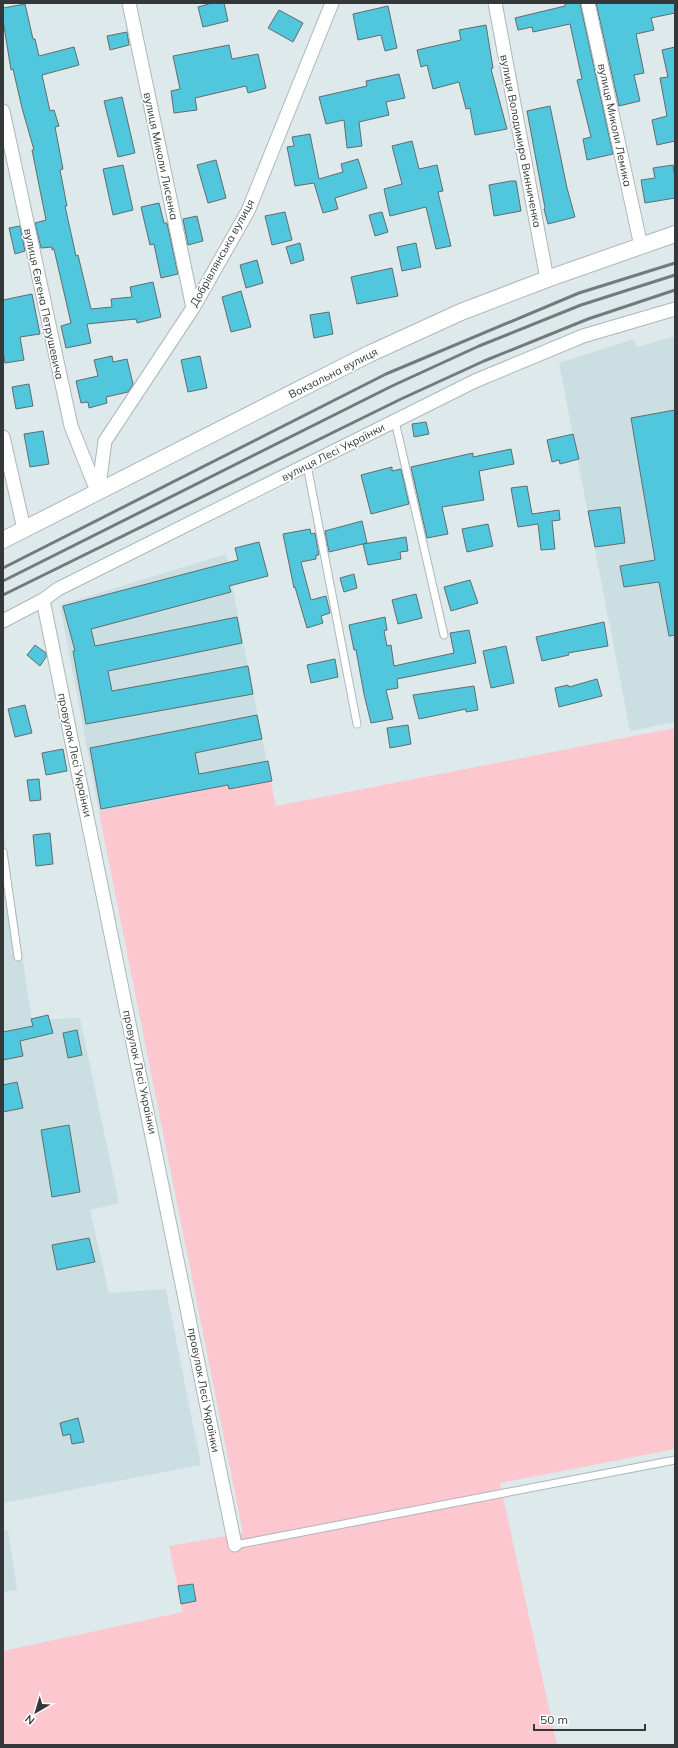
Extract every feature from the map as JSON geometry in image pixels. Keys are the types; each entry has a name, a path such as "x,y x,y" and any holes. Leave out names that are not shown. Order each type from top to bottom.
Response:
{"street":[{"name":"вулиця Миколи Лисенка","path":"129,3 193,308"},
{"name":"Добрівлянська вулиця","path":"98,492 105,441 193,308 248,211 332,3"},
{"name":"вулиця Володимира Винниченка","path":"495,3 547,279"},
{"name":"вулиця Миколи Лемика","path":"588,3 642,246"},
{"name":"вулиця Євгена Петрушевича","path":"3,111 71,426 98,492"},
{"name":"Вокзальна вулиця","path":"3,540 369,354 461,312 547,279 675,234"},
{"name":"вулиця Лесі Українки","path":"3,621 44,600 58,590 475,381 583,336 675,309"},
{"path":"3,437 24,529"},
{"name":"провулок Лесі Українки","path":"44,600 235,1545"}],"lane":[{"path":"395,421 444,635"},
{"path":"306,465 357,724"},
{"path":"3,852 18,957"},
{"path":"235,1545 675,1460"}],"shaded area":[{"path":"675,336 675,722 630,731 559,363 634,339 637,347"},
{"path":"226,554 270,777 99,812 60,605"},
{"path":"675,728 675,1449 500,1483 557,1745 3,1745 3,1651 183,1612 169,1546 243,1533 99,812 270,777 276,806"},
{"path":"3,830 32,1020 80,1018 119,1203 90,1210 109,1293 166,1289 201,1465 3,1503"},
{"path":"8,1530 17,1590 3,1592 3,1531"}],"building":[{"path":"212,3 224,3 228,21 203,27 198,7"},
{"path":"565,3 580,3 613,154 587,160 583,139 591,137 577,80 582,79 570,24 533,32 532,27 518,30 515,18 565,6"},
{"path":"596,3 675,3 675,13 651,18 654,30 636,34 644,73 634,75 640,101 619,106"},
{"path":"25,4 33,39 35,39 39,56 74,47 79,65 42,75 50,111 54,110 59,126 55,127 63,169 60,170 67,206 65,206 76,256 78,255 91,309 112,307 111,299 132,297 130,287 153,282 161,317 137,323 136,319 87,324 91,343 66,348 61,326 71,323 54,249 52,250 52,247 41,248 35,223 46,220 32,150 34,150 13,69 11,70 3,20 3,8"},
{"path":"388,6 397,48 385,51 381,35 358,40 353,14"},
{"path":"279,10 303,23 293,42 268,28"},
{"path":"486,25 493,68 491,69 507,129 475,135 470,108 466,109 459,82 433,89 427,65 421,67 417,50 461,40 459,30"},
{"path":"127,32 129,45 110,50 107,36"},
{"path":"229,45 232,59 258,54 266,88 248,93 246,86 195,98 197,110 174,113 171,91 180,89 173,56"},
{"path":"675,47 675,141 657,145 652,120 667,116 660,78 668,77 662,50"},
{"path":"399,74 405,98 386,102 389,115 359,122 362,146 347,148 344,120 326,124 319,97 367,86 366,81"},
{"path":"122,97 135,153 118,157 104,101"},
{"path":"550,106 567,188 575,217 548,224 527,111"},
{"path":"310,134 319,179 343,172 341,164 358,159 367,188 335,198 338,209 323,213 314,183 295,186 287,147 294,146 292,137"},
{"path":"412,141 419,169 437,165 443,191 438,192 451,246 436,249 426,207 390,216 384,189 402,184 392,146"},
{"path":"216,160 226,198 208,203 197,165"},
{"path":"123,165 133,210 113,215 103,169"},
{"path":"673,165 675,178 675,198 645,203 641,180 655,178 653,168"},
{"path":"516,181 521,211 494,216 489,185"},
{"path":"159,203 164,223 167,223 178,274 161,278 154,244 150,245 141,207"},
{"path":"285,212 292,240 272,245 265,216"},
{"path":"382,212 388,232 375,236 369,215"},
{"path":"197,216 203,241 188,245 183,219"},
{"path":"20,226 25,251 15,254 9,228"},
{"path":"300,243 304,260 291,264 286,247"},
{"path":"416,243 421,267 402,271 397,247"},
{"path":"257,260 263,283 246,288 240,265"},
{"path":"392,268 398,296 357,304 351,277"},
{"path":"241,291 251,327 231,332 222,297"},
{"path":"32,294 40,334 20,337 24,360 5,363 3,352 3,300"},
{"path":"329,312 333,334 314,338 310,315"},
{"path":"112,356 113,362 127,359 133,384 128,392 106,397 107,403 89,408 88,402 81,403 76,381 98,376 94,360"},
{"path":"200,356 207,388 188,392 181,360"},
{"path":"29,384 33,406 16,409 12,387"},
{"path":"675,410 675,635 669,636 659,582 624,587 620,566 655,560 631,418"},
{"path":"426,422 429,434 414,437 412,424"},
{"path":"43,431 49,464 30,467 24,434"},
{"path":"573,434 579,459 560,464 559,460 552,462 547,440"},
{"path":"511,449 514,464 479,471 484,500 442,507 448,534 427,538 411,467 473,453 473,457"},
{"path":"392,467 392,471 401,469 409,504 371,514 361,475"},
{"path":"527,486 532,514 559,510 560,520 552,521 555,549 541,550 538,524 518,527 511,488"},
{"path":"620,507 625,543 595,547 588,511"},
{"path":"362,521 367,543 329,552 325,531"},
{"path":"488,524 493,546 467,552 462,529"},
{"path":"310,529 311,534 315,533 319,555 316,555 316,559 301,562 311,600 326,596 330,613 321,616 323,623 307,628 295,587 294,588 283,534"},
{"path":"406,537 408,551 400,552 401,559 368,565 363,544"},
{"path":"259,542 268,576 229,586 231,592 91,629 95,646 237,617 242,643 108,671 112,691 248,666 253,694 86,724 73,651 75,651 63,606 238,560 235,548"},
{"path":"354,574 357,588 344,592 340,578"},
{"path":"470,580 478,603 451,611 444,587"},
{"path":"416,594 422,618 398,624 392,600"},
{"path":"385,617 387,630 384,631 387,646 391,645 394,666 454,653 450,633 469,630 476,663 397,679 398,688 386,690 393,719 371,723 356,650 354,650 349,625"},
{"path":"604,622 608,646 568,653 569,655 542,661 536,637"},
{"path":"35,645 46,653 46,657 40,666 27,655"},
{"path":"506,646 514,683 491,688 483,651"},
{"path":"335,659 338,677 311,683 307,665"},
{"path":"597,679 602,696 559,707 555,688 568,685 569,687"},
{"path":"474,686 478,710 466,712 466,709 419,719 413,695"},
{"path":"25,705 32,733 15,737 8,709"},
{"path":"257,715 262,739 195,753 199,774 268,761 272,781 229,789 228,785 101,809 90,748"},
{"path":"408,725 411,744 390,748 387,728"},
{"path":"63,749 67,771 46,775 42,753"},
{"path":"39,779 41,800 30,801 27,780"},
{"path":"50,833 53,864 36,866 33,835"},
{"path":"48,1015 53,1033 20,1041 23,1056 3,1060 3,1032 33,1026 31,1019"},
{"path":"77,1030 82,1055 68,1058 63,1033"},
{"path":"17,1082 23,1108 3,1112 3,1085"},
{"path":"69,1125 80,1192 52,1197 41,1130"},
{"path":"89,1238 95,1262 57,1270 52,1245"},
{"path":"78,1418 84,1442 72,1444 70,1434 63,1436 60,1423"},
{"path":"193,1584 196,1601 181,1604 178,1586"}],"railway":[{"path":"3,568 386,374 579,293 675,263"},
{"path":"3,581 392,386 479,346 581,305 675,275"},
{"path":"3,595 401,399 484,361 588,319 675,290"}]}
